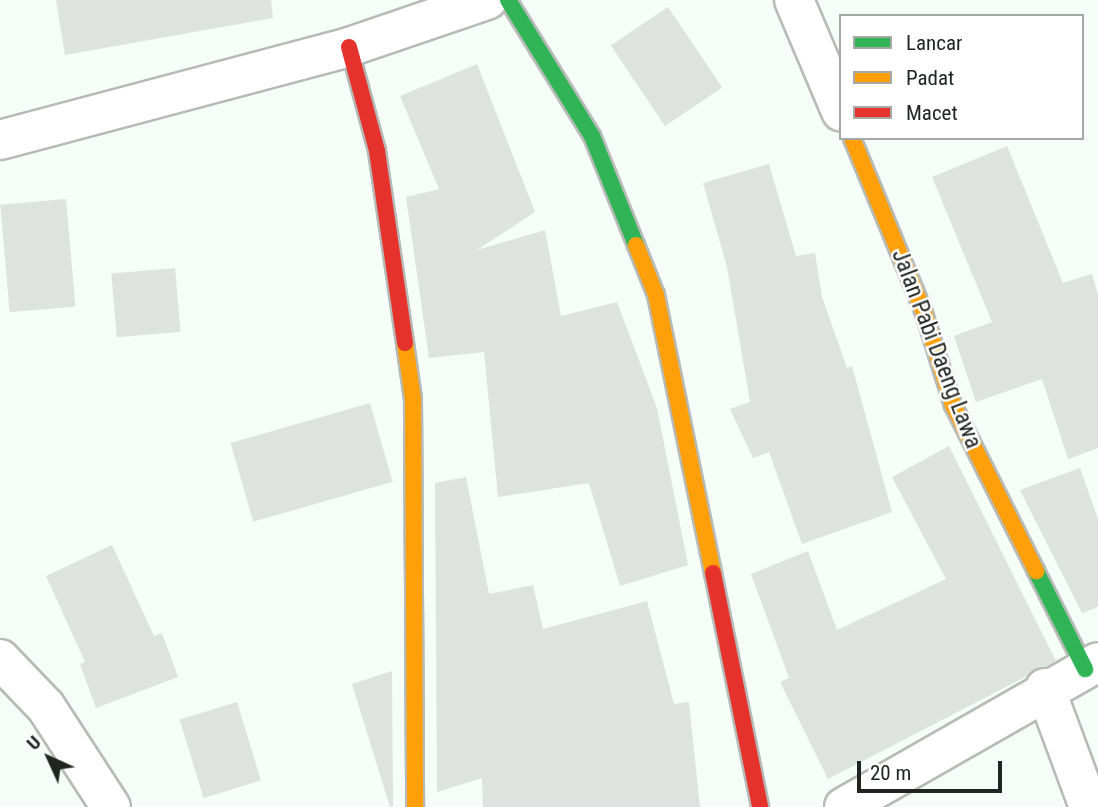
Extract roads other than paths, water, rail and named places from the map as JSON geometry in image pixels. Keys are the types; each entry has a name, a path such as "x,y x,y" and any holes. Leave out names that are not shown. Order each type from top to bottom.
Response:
{"street":[{"path":"0,140 349,47 486,0"},
{"path":"508,0 592,136 652,285 760,807"},
{"path":"794,0 839,106"},
{"path":"349,47 377,151 413,399 415,807"},
{"name":"Jalan Pabi Daeng Lawa","path":"853,140 923,310 953,405 1091,666"},
{"path":"0,659 46,707 111,807"},
{"path":"844,807 1045,688 1091,666"},
{"path":"1045,688 1089,807"}]}
